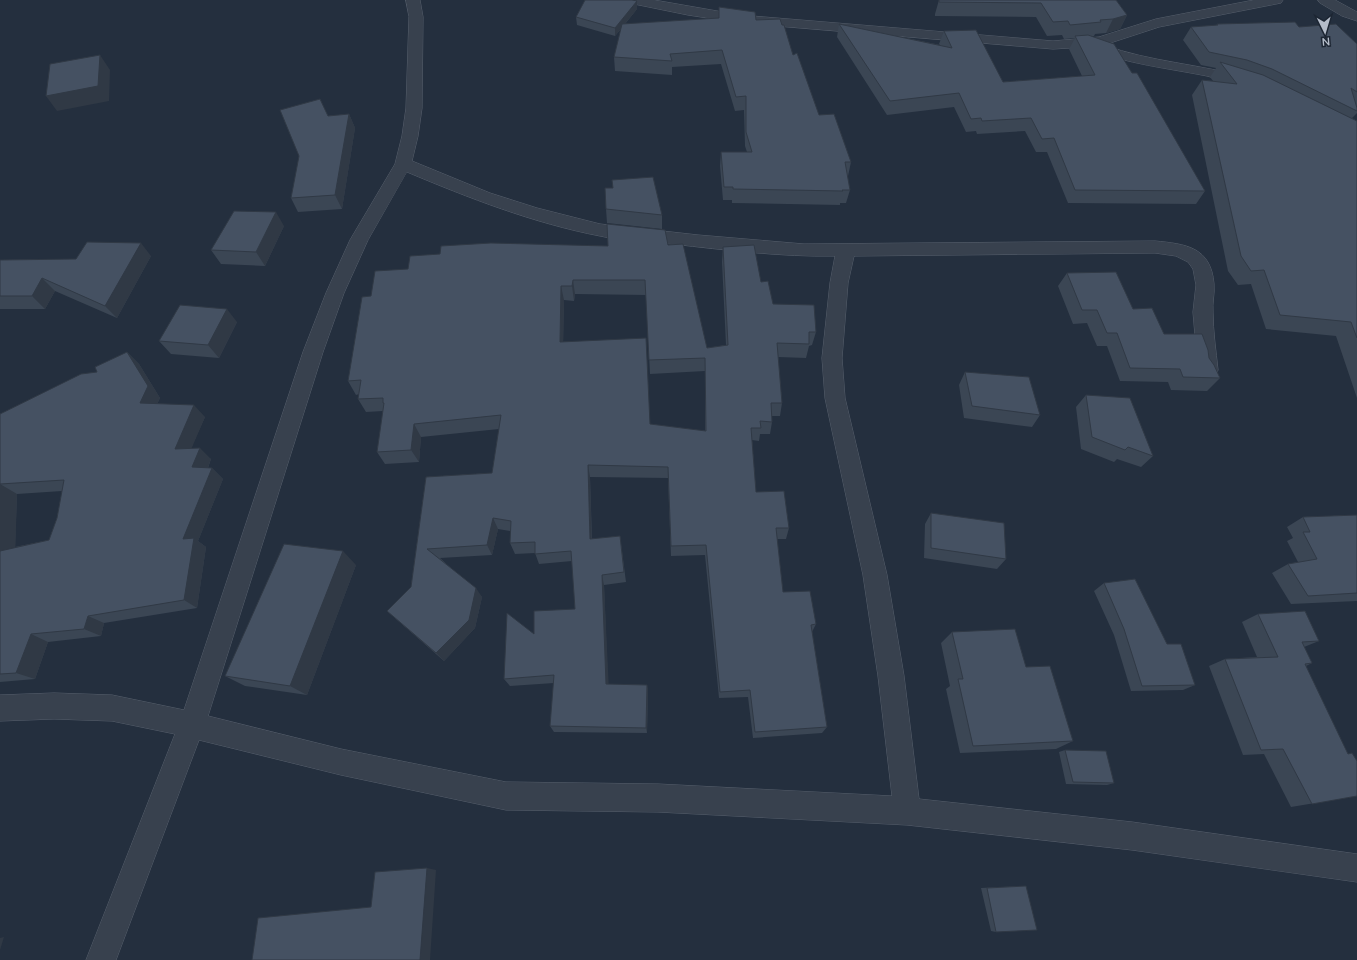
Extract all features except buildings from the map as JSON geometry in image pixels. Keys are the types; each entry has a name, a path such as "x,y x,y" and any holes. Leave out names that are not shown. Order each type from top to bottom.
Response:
{"street":[{"path":"101,960 192,725 313,352 332,300 358,240 403,164 410,136 414,108 416,17 413,0"},
{"path":"634,0 688,11 748,19 1053,45 1087,44 1101,41 1156,23 1276,0"},
{"path":"1325,0 1346,13 1357,17"},
{"path":"1087,44 1128,59 1213,72 1258,86"},
{"path":"403,164 484,198 534,213 600,230 698,241 804,250 1155,247 1180,250 1194,256 1202,268 1205,285 1204,312 1208,370"},
{"path":"846,249 839,283 832,358 835,398 875,575 891,676 907,811"},
{"path":"0,708 54,706 112,708 192,725 342,762 506,796 658,798 907,811 1132,836 1357,868"}]}
